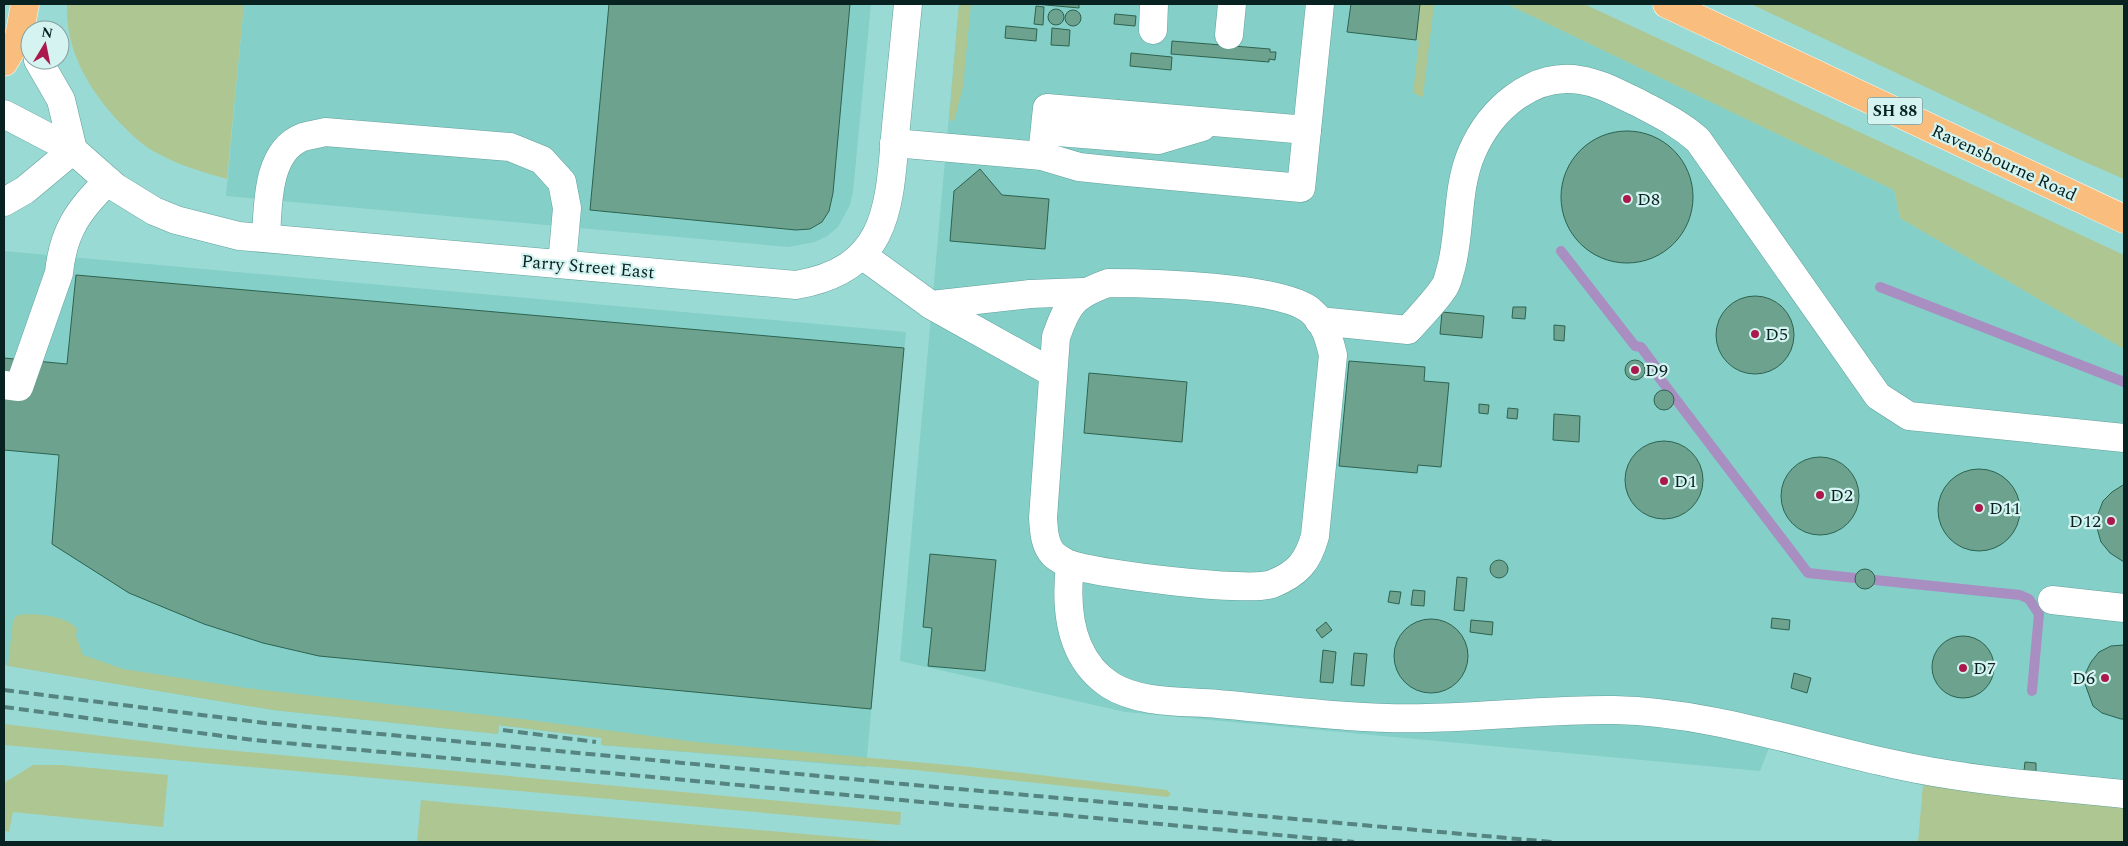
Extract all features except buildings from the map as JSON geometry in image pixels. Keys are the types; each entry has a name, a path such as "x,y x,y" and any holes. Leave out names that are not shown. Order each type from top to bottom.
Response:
{"highway":[{"name":"Ravensbourne Road","path":"1667,4 2124,219"},
{"path":"4,62 19,37 27,18"}],"street":[{"name":"Parry Street East","path":"4,114 73,150 108,181 132,198 176,220 239,236 796,285 830,276 849,267 873,241 884,221 888,203 908,4"},
{"path":"1229,36 1232,4"},
{"path":"894,143 1043,144 1079,167 1300,188 1320,4"},
{"path":"4,202 25,190 73,150 61,100 44,70"},
{"path":"1319,321 1408,330 1446,285 1453,258 1465,175 1471,153 1482,132 1507,104 1532,86 1555,79 1580,80 1604,86 1680,124 1698,140 1878,396 1909,416 2124,438"},
{"path":"1043,144 1046,108 1307,130"},
{"path":"266,238 270,181 280,155 301,138 326,132 510,147 542,160 562,182 567,208 562,264"},
{"path":"4,385 20,387 60,274 61,255 69,227 88,200 108,181"},
{"path":"862,255 931,305 1053,373"},
{"path":"931,305 1030,294 1083,292 1108,283 1117,283 1257,293 1288,299 1311,311 1327,331 1333,355 1314,536 1309,556 1293,574 1270,585 1242,587 1097,572 1070,565 1053,554 1044,537 1043,518 1056,337 1065,311 1083,292"},
{"path":"1070,565 1066,598 1072,632 1087,664 1110,685 1140,697 1311,712 1426,718 1523,712 1600,710 1690,716 1764,731 1890,764 1960,778 2124,794"},
{"path":"2052,600 2124,608"}],"shaded area":[{"path":"244,4 871,4 853,192 850,205 838,227 827,236 815,242 788,247 226,196"},
{"path":"959,4 1507,4 1894,190 1900,218 2124,349 2124,805 1923,785 1769,748 1760,771 1125,712 900,661"},
{"path":"4,251 906,332 866,767 601,745 602,738 499,725 498,734 273,710 4,665"}],"green space":[{"path":"67,4 244,4 227,179 172,161 150,149 132,135 98,97 89,83 75,53 70,37 70,20 67,20"},
{"path":"959,4 971,4 963,87 954,121 949,120"},
{"path":"1420,4 1434,4 1423,97 1413,93 1419,41 1416,40"},
{"path":"1507,4 1584,4 2124,255 2124,349 1900,218 1894,190"},
{"path":"1751,4 2124,4 2124,179 2071,156"},
{"path":"18,615 49,616 72,624 77,629 76,636 83,655 123,669 246,688 522,719 696,742 970,767 1167,790 1171,794 1168,797 915,770 601,745 602,738 499,725 498,734 273,710 8,666 13,620"},
{"path":"4,724 193,747 901,812 900,825 4,745"},
{"path":"33,765 60,765 168,775 163,827 13,812 9,832 4,830 4,783"},
{"path":"1923,785 2124,805 2124,842 1918,842"},
{"path":"421,800 449,803 896,842 417,842"}],"waterway":[{"path":"1561,251 1635,346 1641,347 1658,370 1658,376 1808,573 1855,578"},
{"path":"1880,287 2124,382"},
{"path":"1875,580 2020,595 2029,599 2039,614 2032,691"}],"railway":[{"path":"4,690 265,723 903,784 1552,842"},
{"path":"4,707 253,740 1354,842"},
{"path":"503,730 596,742"}],"place":[{"name":"D8","path":"1627,199"},
{"name":"D5","path":"1755,334"},
{"name":"D9","path":"1635,370"},
{"name":"D1","path":"1664,481"},
{"name":"D2","path":"1820,495"},
{"name":"D11","path":"1979,508"},
{"name":"D12","path":"2111,521"},
{"name":"D7","path":"1963,668"},
{"name":"D6","path":"2105,678"}]}
